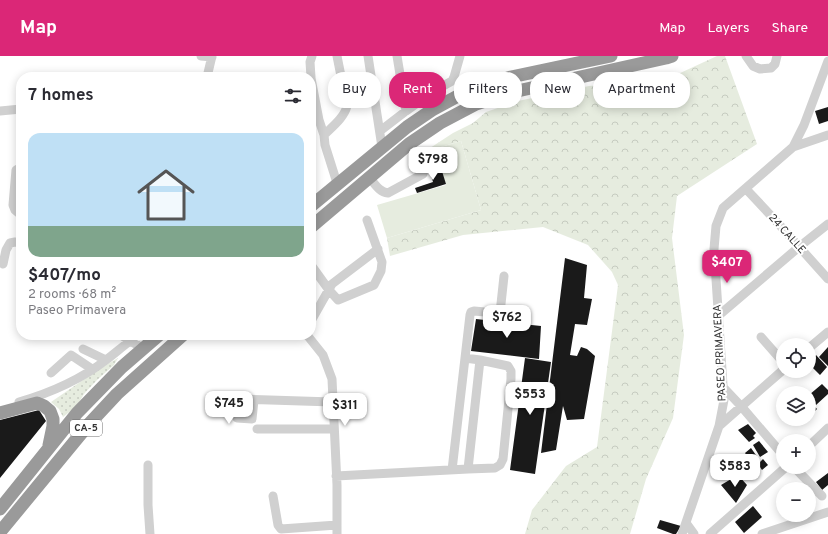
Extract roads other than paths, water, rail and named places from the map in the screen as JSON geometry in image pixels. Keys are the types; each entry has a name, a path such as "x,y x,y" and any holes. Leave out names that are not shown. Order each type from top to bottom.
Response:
{"highway":[{"path":"316,202 407,126 432,110 469,90 511,77 610,56"},
{"path":"316,223 409,144 440,122 476,104 513,92 672,56"},
{"name":"CA-5","path":"0,509 77,413 122,367 153,340"},
{"name":"CA-5","path":"0,532 94,419 117,394 177,340"},
{"path":"0,413 37,403 44,406 50,411 53,420 49,448"}],"street":[{"path":"201,56 212,57 209,72"},
{"path":"311,72 310,62 312,56"},
{"path":"324,135 339,121 346,111 337,56"},
{"path":"368,56 382,147"},
{"path":"397,56 406,111"},
{"path":"380,131 434,91 452,81 460,56"},
{"path":"746,56 753,66 760,69 771,68 775,64 778,56"},
{"name":"PASEO PRIMAVERA","path":"682,534 719,426 724,400 714,249 716,226 723,208 793,147 804,125 828,61"},
{"path":"316,104 325,145 338,183"},
{"path":"0,111 16,109"},
{"path":"793,147 828,135"},
{"path":"16,170 13,205 16,211"},
{"path":"369,177 380,191 388,193 423,174"},
{"name":"24 CALLE","path":"746,189 828,279"},
{"path":"318,308 374,285 381,271 382,262 367,220"},
{"path":"718,316 828,224"},
{"path":"3,264 6,250 10,244 16,242"},
{"path":"316,312 332,284 378,249"},
{"path":"316,272 338,300"},
{"path":"452,470 470,315 471,312 474,311 504,314 504,276"},
{"path":"816,342 828,332"},
{"path":"761,337 776,354"},
{"path":"0,407 26,400 66,384 106,360 131,340"},
{"path":"135,340 143,348"},
{"path":"273,496 278,525 281,529 337,529 332,379 323,355 311,340"},
{"path":"83,349 106,360"},
{"path":"50,373 71,355 92,369"},
{"path":"336,476 495,468 500,465 503,459 511,371 508,366 465,358"},
{"path":"468,469 480,360"},
{"path":"719,426 776,376"},
{"path":"723,387 776,447"},
{"path":"254,400 333,402"},
{"path":"816,439 828,428"},
{"path":"257,429 334,430"},
{"path":"148,465 150,534"},
{"path":"710,534 778,474"},
{"path":"801,474 822,496"},
{"path":"762,534 828,512"},
{"path":"686,523 694,534"}]}
